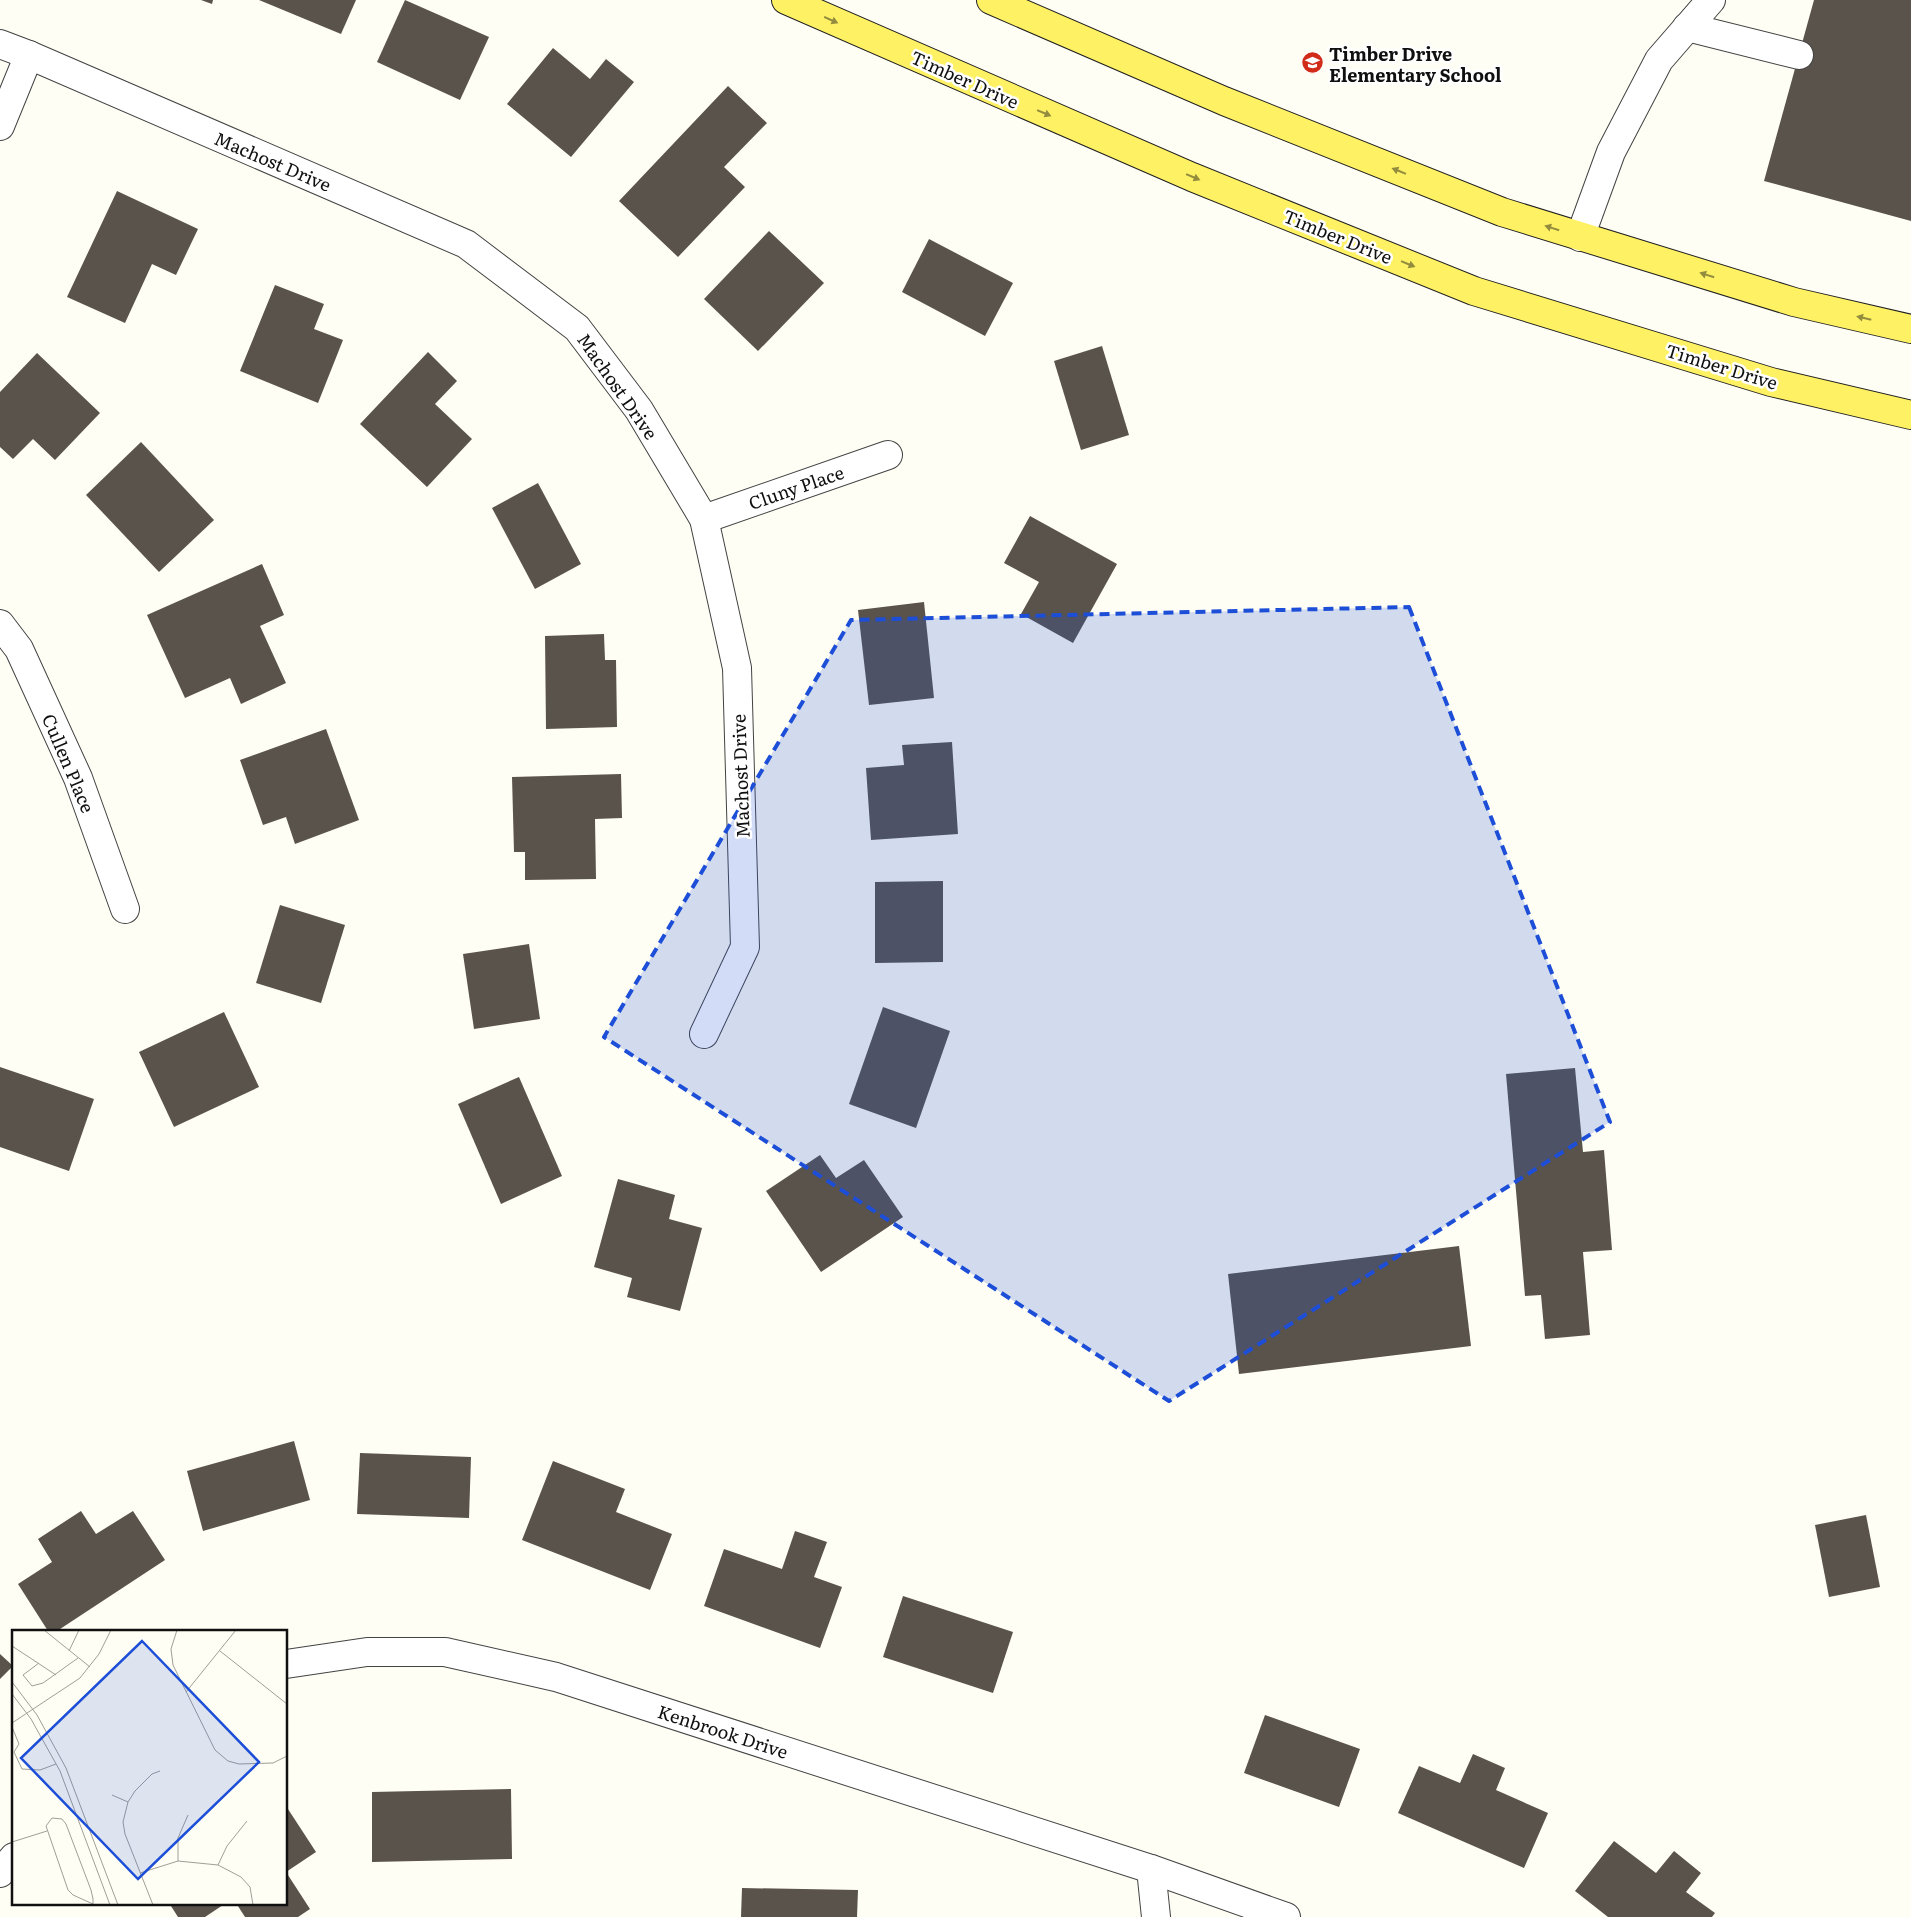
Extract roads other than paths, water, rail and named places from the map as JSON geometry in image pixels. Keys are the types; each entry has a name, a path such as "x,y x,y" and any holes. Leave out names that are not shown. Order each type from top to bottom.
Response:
{"main road":[{"name":"Timber Drive","path":"786,0 1183,173 1474,291 1771,382 1911,415"},
{"path":"991,0 1252,112 1502,212 1794,302 1911,329"}],"street":[{"path":"1580,237 1610,152 1659,60 1710,0"},
{"path":"1687,27 1799,55"},
{"name":"Machost Drive","path":"0,44 466,244 578,328 639,410 704,519 737,668 745,947 704,1034"},
{"path":"0,126 28,55"},
{"name":"Cluny Place","path":"704,519 888,455"},
{"name":"Cullen Place","path":"0,624 19,649 78,778 126,910"},
{"name":"Kenbrook Drive","path":"288,1664 367,1652 445,1652 556,1677 1151,1870 1286,1917"},
{"path":"0,1873 12,1859"},
{"path":"1151,1870 1156,1917"}],"place":[{"name":"Timber Drive Elementary School","path":"1313,63"}]}
